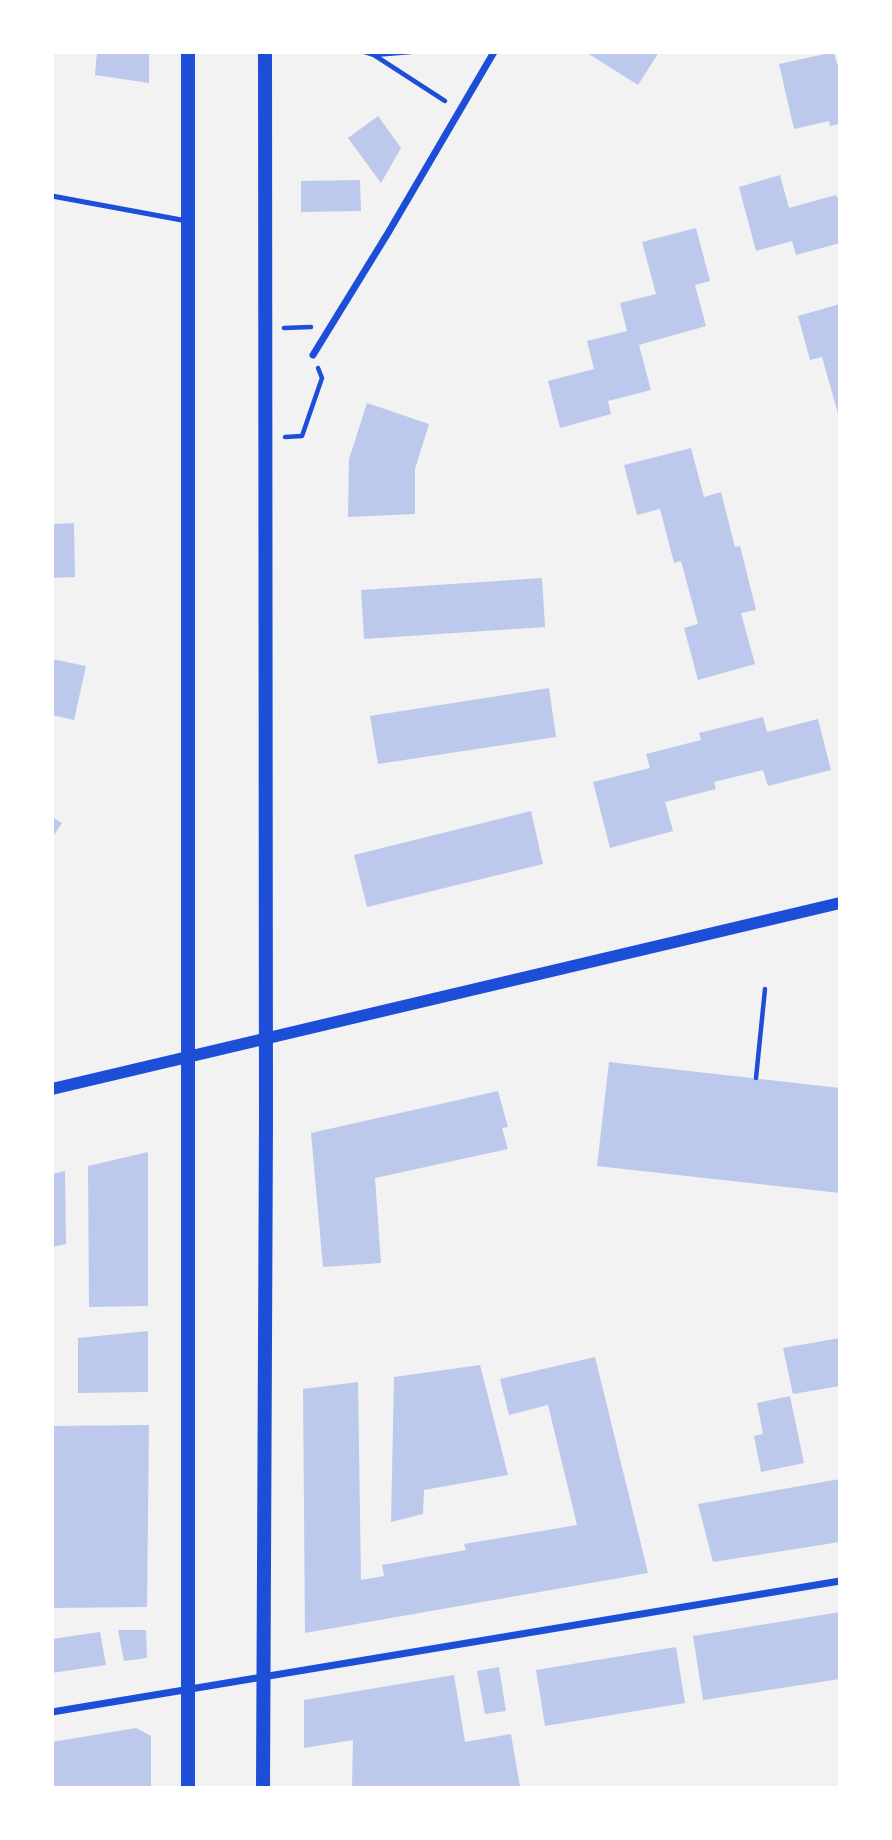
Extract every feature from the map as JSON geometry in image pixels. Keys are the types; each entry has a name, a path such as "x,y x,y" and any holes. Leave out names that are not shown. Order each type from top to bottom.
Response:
{"main road":[{"path":"188,52 188,1787"},
{"path":"263,1787 267,438 265,52"}],"street":[{"path":"313,355 494,52"},
{"path":"52,1089 839,903"},
{"path":"52,1712 839,1581"}],"lane":[{"path":"52,197 187,221"}],"path":[{"path":"365,52 374,55 460,111"},
{"path":"374,55 411,52"},
{"path":"266,328 330,327"},
{"path":"267,438 302,436 322,378 313,355"},
{"path":"756,1078 765,989"}],"building":[{"path":"97,52 149,52 149,83 95,75"},
{"path":"659,52 638,85 589,54"},
{"path":"834,52 837,64 840,64 840,124 830,126 829,121 794,129 779,64"},
{"path":"378,116 401,148 381,183 348,138"},
{"path":"780,175 789,208 836,195 840,202 840,243 796,255 792,241 756,251 739,187"},
{"path":"360,180 361,211 301,212 301,181"},
{"path":"696,228 710,281 695,285 706,326 639,345 651,390 608,401 611,414 560,428 548,381 594,369 587,341 627,331 620,303 656,294 642,242"},
{"path":"840,304 839,417 822,357 810,360 798,316"},
{"path":"367,403 429,424 415,469 415,514 348,517 349,459"},
{"path":"691,448 704,497 721,492 735,547 740,546 756,610 741,613 755,664 698,680 684,628 698,624 681,561 674,563 660,509 637,515 624,465"},
{"path":"74,523 75,577 52,578 52,524"},
{"path":"542,578 545,627 364,639 361,590"},
{"path":"52,659 86,666 74,720 52,715"},
{"path":"549,688 556,737 378,764 370,716"},
{"path":"763,717 767,732 818,719 831,770 768,786 763,770 714,782 716,789 665,802 673,831 610,848 593,782 650,768 646,754 701,740 699,733"},
{"path":"531,811 543,864 367,907 354,855"},
{"path":"52,817 62,823 52,838"},
{"path":"609,1062 840,1088 840,1193 597,1166"},
{"path":"498,1091 508,1127 502,1128 508,1149 375,1178 381,1263 323,1267 311,1133"},
{"path":"148,1152 148,1306 89,1307 88,1166"},
{"path":"65,1171 66,1244 52,1247 52,1174"},
{"path":"148,1331 148,1392 78,1393 78,1338"},
{"path":"840,1338 840,1386 793,1394 783,1348"},
{"path":"595,1357 648,1573 305,1633 303,1389 358,1382 361,1580 384,1576 382,1565 466,1550 464,1544 577,1525 548,1405 509,1415 500,1379"},
{"path":"480,1365 508,1475 424,1490 423,1514 391,1522 394,1377"},
{"path":"790,1396 804,1463 761,1472 754,1436 763,1434 757,1403"},
{"path":"149,1425 147,1607 52,1608 52,1426"},
{"path":"840,1479 840,1542 713,1562 698,1504"},
{"path":"840,1612 840,1679 703,1700 693,1636"},
{"path":"118,1630 146,1630 147,1658 124,1661"},
{"path":"100,1632 106,1665 52,1673 52,1639"},
{"path":"676,1647 685,1703 545,1726 536,1670"},
{"path":"499,1667 506,1711 485,1714 477,1671"},
{"path":"454,1675 465,1742 511,1734 520,1787 352,1787 353,1740 304,1748 304,1700"},
{"path":"136,1728 151,1736 151,1787 52,1787 52,1742"}]}
